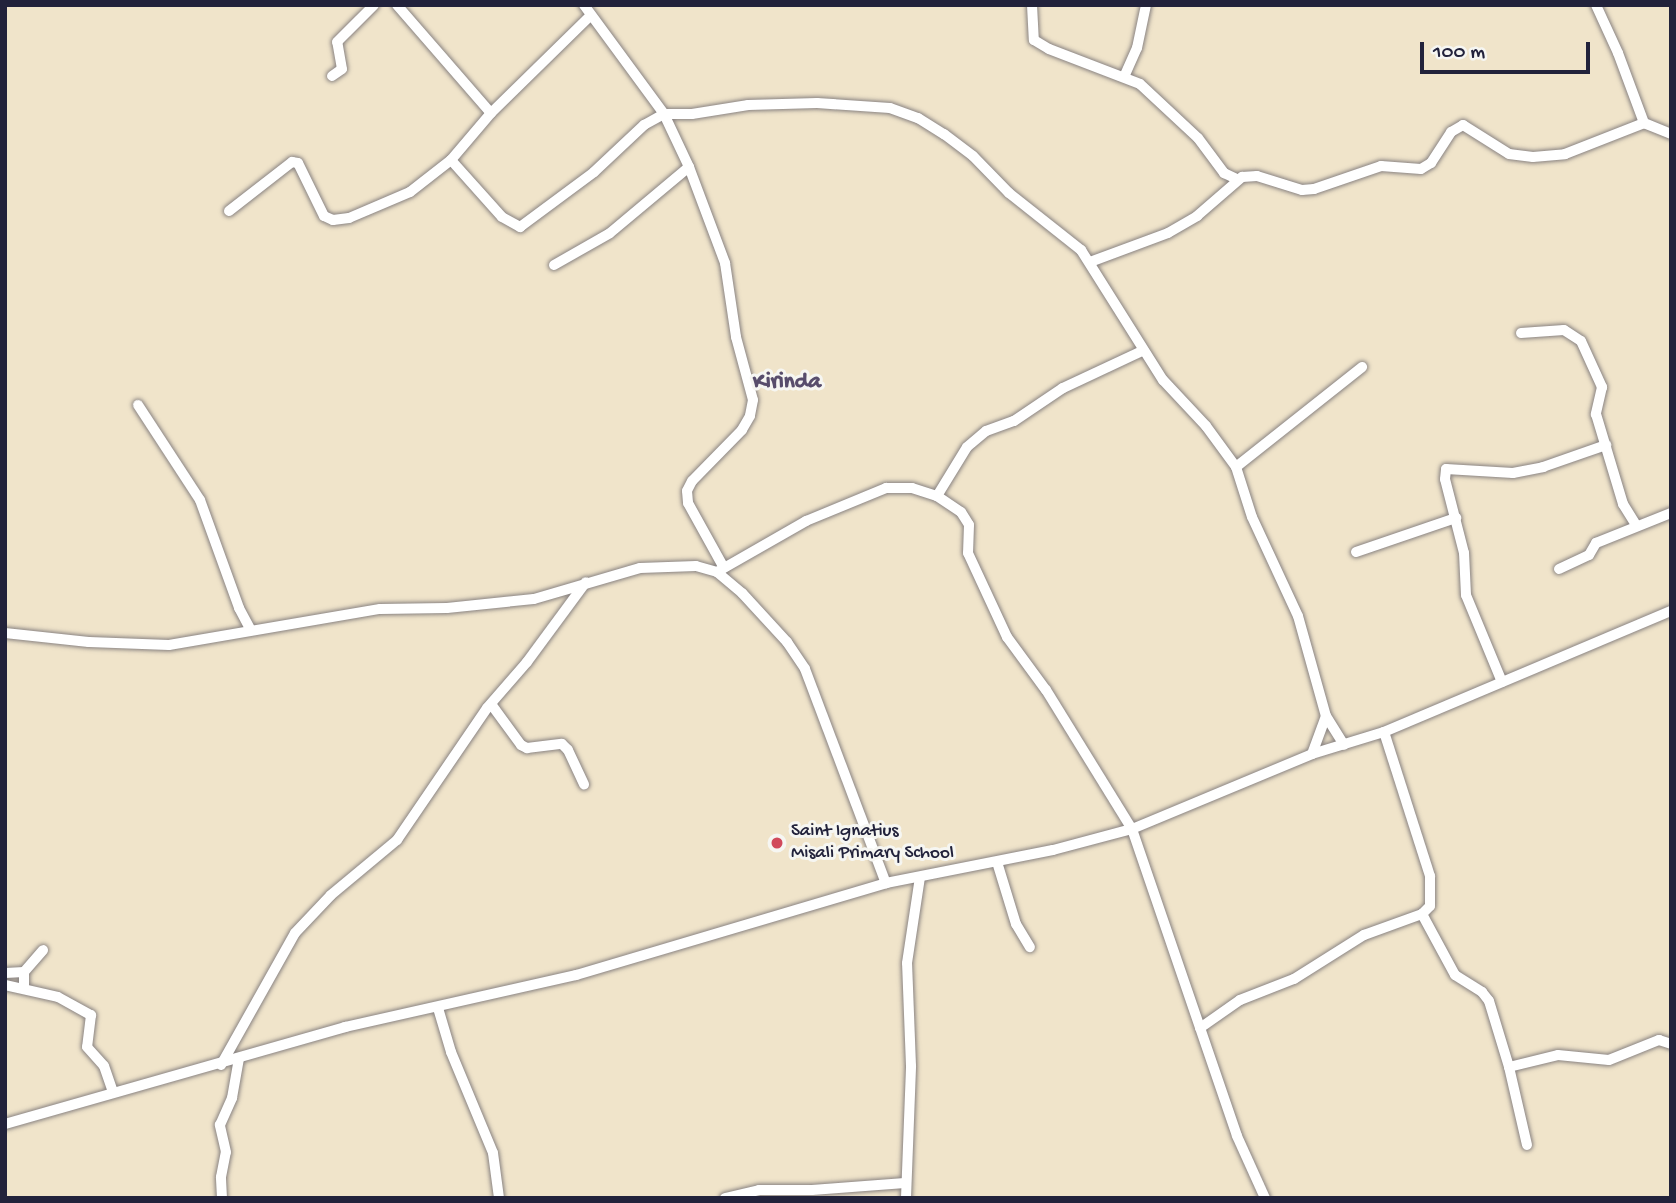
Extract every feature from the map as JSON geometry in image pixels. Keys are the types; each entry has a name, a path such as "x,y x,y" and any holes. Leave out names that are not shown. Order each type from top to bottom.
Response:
{"street":[{"path":"332,76 342,69 337,41 374,5"},
{"path":"397,5 491,113"},
{"path":"1032,5 1034,40 1049,49 1140,85 1198,138 1224,173 1237,179 1257,176 1302,190 1314,190 1381,166 1421,169 1431,163 1451,132 1464,125 1508,154 1533,157 1564,154 1643,123 1671,134"},
{"path":"1124,77 1137,48 1146,5"},
{"path":"1595,5 1618,53 1643,123"},
{"path":"229,211 283,167 295,161 324,216 333,220 349,218 410,192 451,160 587,10 664,114 689,167 725,263 736,337 753,400 750,416 742,430 692,481 687,491 688,503 720,570 761,612 805,669 886,883"},
{"path":"451,160 502,217 520,227 594,172 644,125 664,114 692,114 748,105 849,104 890,108 919,118 973,156 1009,193 1082,250 1142,351 1163,380 1223,447 1236,467 1252,517 1298,616 1316,671 1326,716 1344,745"},
{"path":"554,264 610,233 689,167"},
{"path":"1224,173 1224,191"},
{"path":"1090,262 1168,233 1197,216 1237,179"},
{"path":"1521,333 1564,330 1581,341 1602,387 1597,414 1623,504 1637,526"},
{"path":"937,496 967,447 986,432 1014,421 1063,388 1142,351"},
{"path":"1236,467 1362,367"},
{"path":"138,405 200,500 239,608 250,629"},
{"path":"1502,682 1466,595 1464,553 1445,478 1449,468 1513,473 1543,467 1606,445"},
{"path":"5,633 152,646 380,609 447,608 534,599 586,582 653,567 696,566 720,570 806,521 861,496 886,488 912,488 937,496 961,512 969,525 968,553 1007,637 1046,690 1132,829 1237,1136 1265,1198"},
{"path":"1559,569 1589,555 1596,543 1671,513"},
{"path":"1356,552 1456,519"},
{"path":"221,1065 295,933 331,895 397,840 491,704 586,582"},
{"path":"5,1124 113,1092 221,1065 345,1027 576,975 886,883 998,862 1132,829 1312,754 1384,732 1671,611"},
{"path":"491,704 521,745 527,748 562,744 568,750 584,785"},
{"path":"1312,754 1326,716"},
{"path":"1200,1028 1240,1000 1294,979 1364,935 1422,914 1431,900 1430,876 1384,732"},
{"path":"998,862 1016,924 1030,947"},
{"path":"906,1198 911,1066 907,963 920,877"},
{"path":"1422,914 1455,975 1482,992 1489,1001 1509,1067 1527,1145"},
{"path":"24,988 24,972 43,950"},
{"path":"5,973 24,972"},
{"path":"5,985 58,997 91,1015 86,1038 88,1047 104,1066 113,1092"},
{"path":"438,1008 451,1052 493,1153 499,1198"},
{"path":"1509,1067 1558,1055 1609,1060 1655,1041 1664,1040 1671,1044"},
{"path":"222,1198 221,1177 226,1153 220,1125 232,1098 239,1059"},
{"path":"725,1198 759,1190 812,1190 905,1183"}],"place":[{"name":"Saint Ignatius Misali Primary School","path":"777,843"}],"district":[{"name":"Kirinda","path":"787,383"}]}
